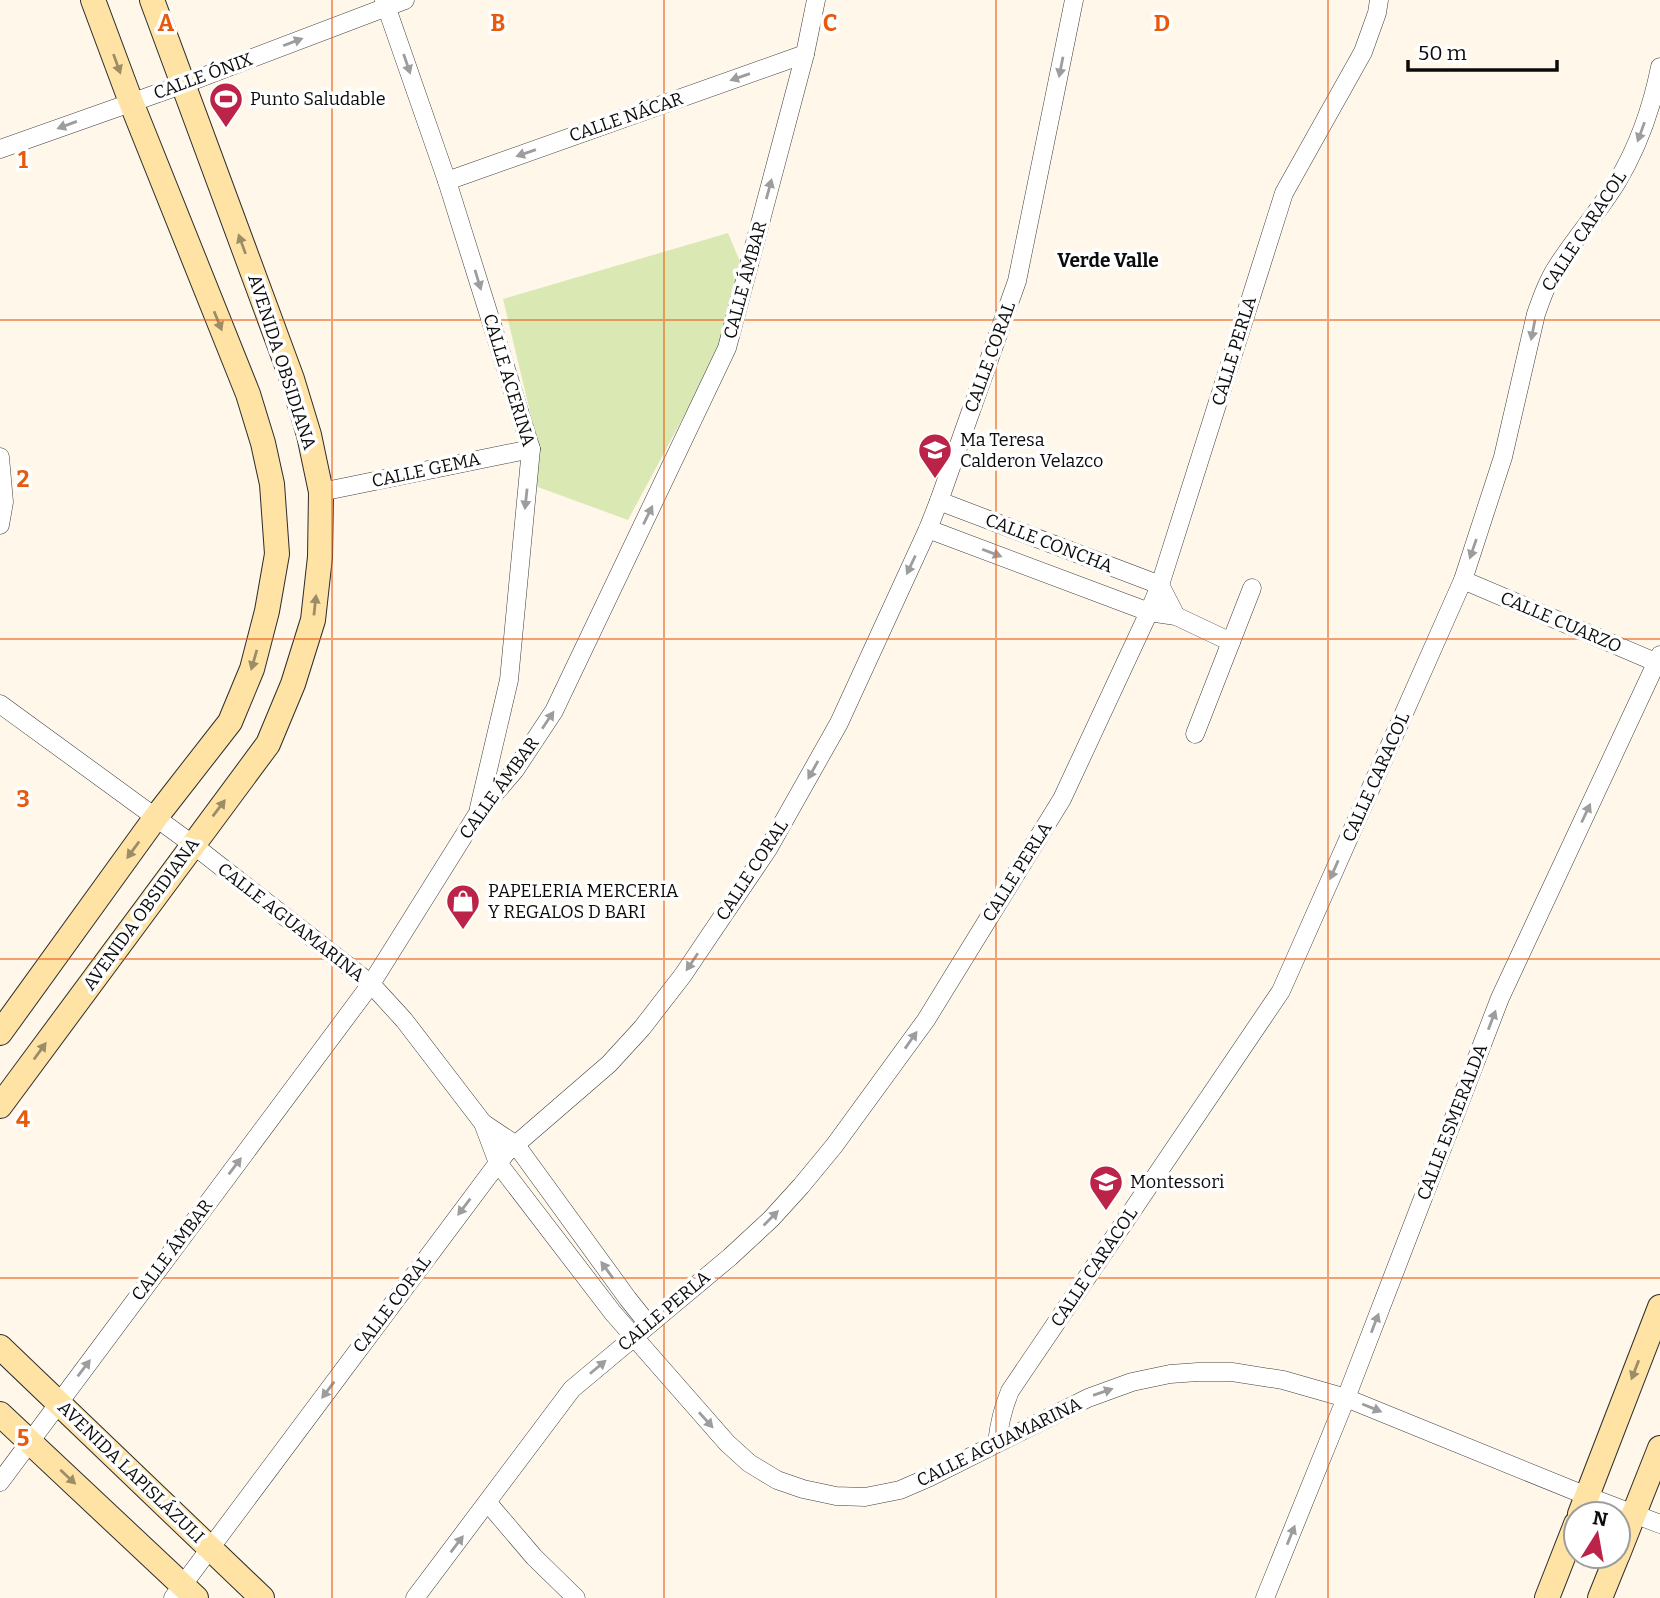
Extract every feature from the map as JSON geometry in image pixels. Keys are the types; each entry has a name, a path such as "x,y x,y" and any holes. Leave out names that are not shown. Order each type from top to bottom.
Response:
{"street":[{"path":"0,1033 156,817 230,722 252,669 267,611 277,554 272,484 248,394 93,0"},
{"name":"AVENIDA OBSIDIANA","path":"0,1106 268,744 293,684 313,620 320,557 321,492 309,435 292,379 152,0"},
{"name":"CALLE ÓNIX","path":"0,149 184,84 385,3 405,0"},
{"name":"CALLE ÁMBAR","path":"0,1482 371,984 478,813 514,770 555,711 727,348 805,54 816,0"},
{"name":"CALLE CORAL","path":"184,1594 210,1548 498,1163 610,1064 683,975 761,860 839,723 928,529 1017,281 1074,0"},
{"name":"CALLE PERLA","path":"415,1598 572,1389 730,1257 771,1219 834,1146 926,1020 1062,799 1160,585 1284,192 1363,52 1379,0"},
{"name":"CALLE ACERINA","path":"385,3 447,181 531,449 509,680 478,813"},
{"name":"CALLE NÁCAR","path":"447,181 805,54"},
{"name":"CALLE CARACOL","path":"997,1443 1002,1409 1010,1391 1281,991 1463,580 1503,457 1536,314 1544,292 1558,266 1617,183 1635,150 1660,67"},
{"name":"CALLE GEMA","path":"321,492 531,449"},
{"path":"0,457 4,502 0,525"},
{"name":"CALLE CONCHA","path":"939,501 1160,585"},
{"name":"CALLE CONCHA","path":"928,529 1149,612 1176,616 1231,642"},
{"name":"CALLE CUARZO","path":"1463,580 1659,660"},
{"path":"1160,585 1176,616"},
{"path":"1195,734 1252,588"},
{"name":"CALLE ESMERALDA","path":"1265,1598 1346,1398 1500,998 1659,660"},
{"name":"CALLE AGUAMARINA","path":"0,704 192,844 371,984 404,1020 483,1123 498,1163 633,1337 727,1443 749,1463 777,1480 836,1496 864,1497 900,1490 1088,1398 1132,1382 1170,1374 1232,1372 1283,1380 1346,1398 1573,1500"},
{"name":"CALLE AGUAMARINA","path":"483,1123 516,1145 648,1324"},
{"path":"1586,1500 1660,1307"},
{"name":"AVENIDA LAPISLÁZULI","path":"0,1347 262,1598"},
{"path":"0,1414 184,1594"},
{"path":"1632,1519 1660,1448"},
{"path":"488,1503 534,1557 576,1598"},
{"name":"CALLE AGUAMARINA","path":"1634,1514 1660,1524"},
{"path":"1547,1598 1562,1560"},
{"path":"1601,1598 1612,1570"}],"green space":[{"path":"728,233 741,264 719,344 692,401 628,520 535,486 537,441 503,299"}],"place":[{"name":"Punto Saludable","path":"226,129"},
{"name":"Ma Teresa Calderon Velazco","path":"935,480"},
{"name":"PAPELERIA MERCERIA Y REGALOS D BARI","path":"463,931"},
{"name":"Montessori","path":"1106,1212"}],"district":[{"name":"Verde Valle","path":"1108,260"}]}
